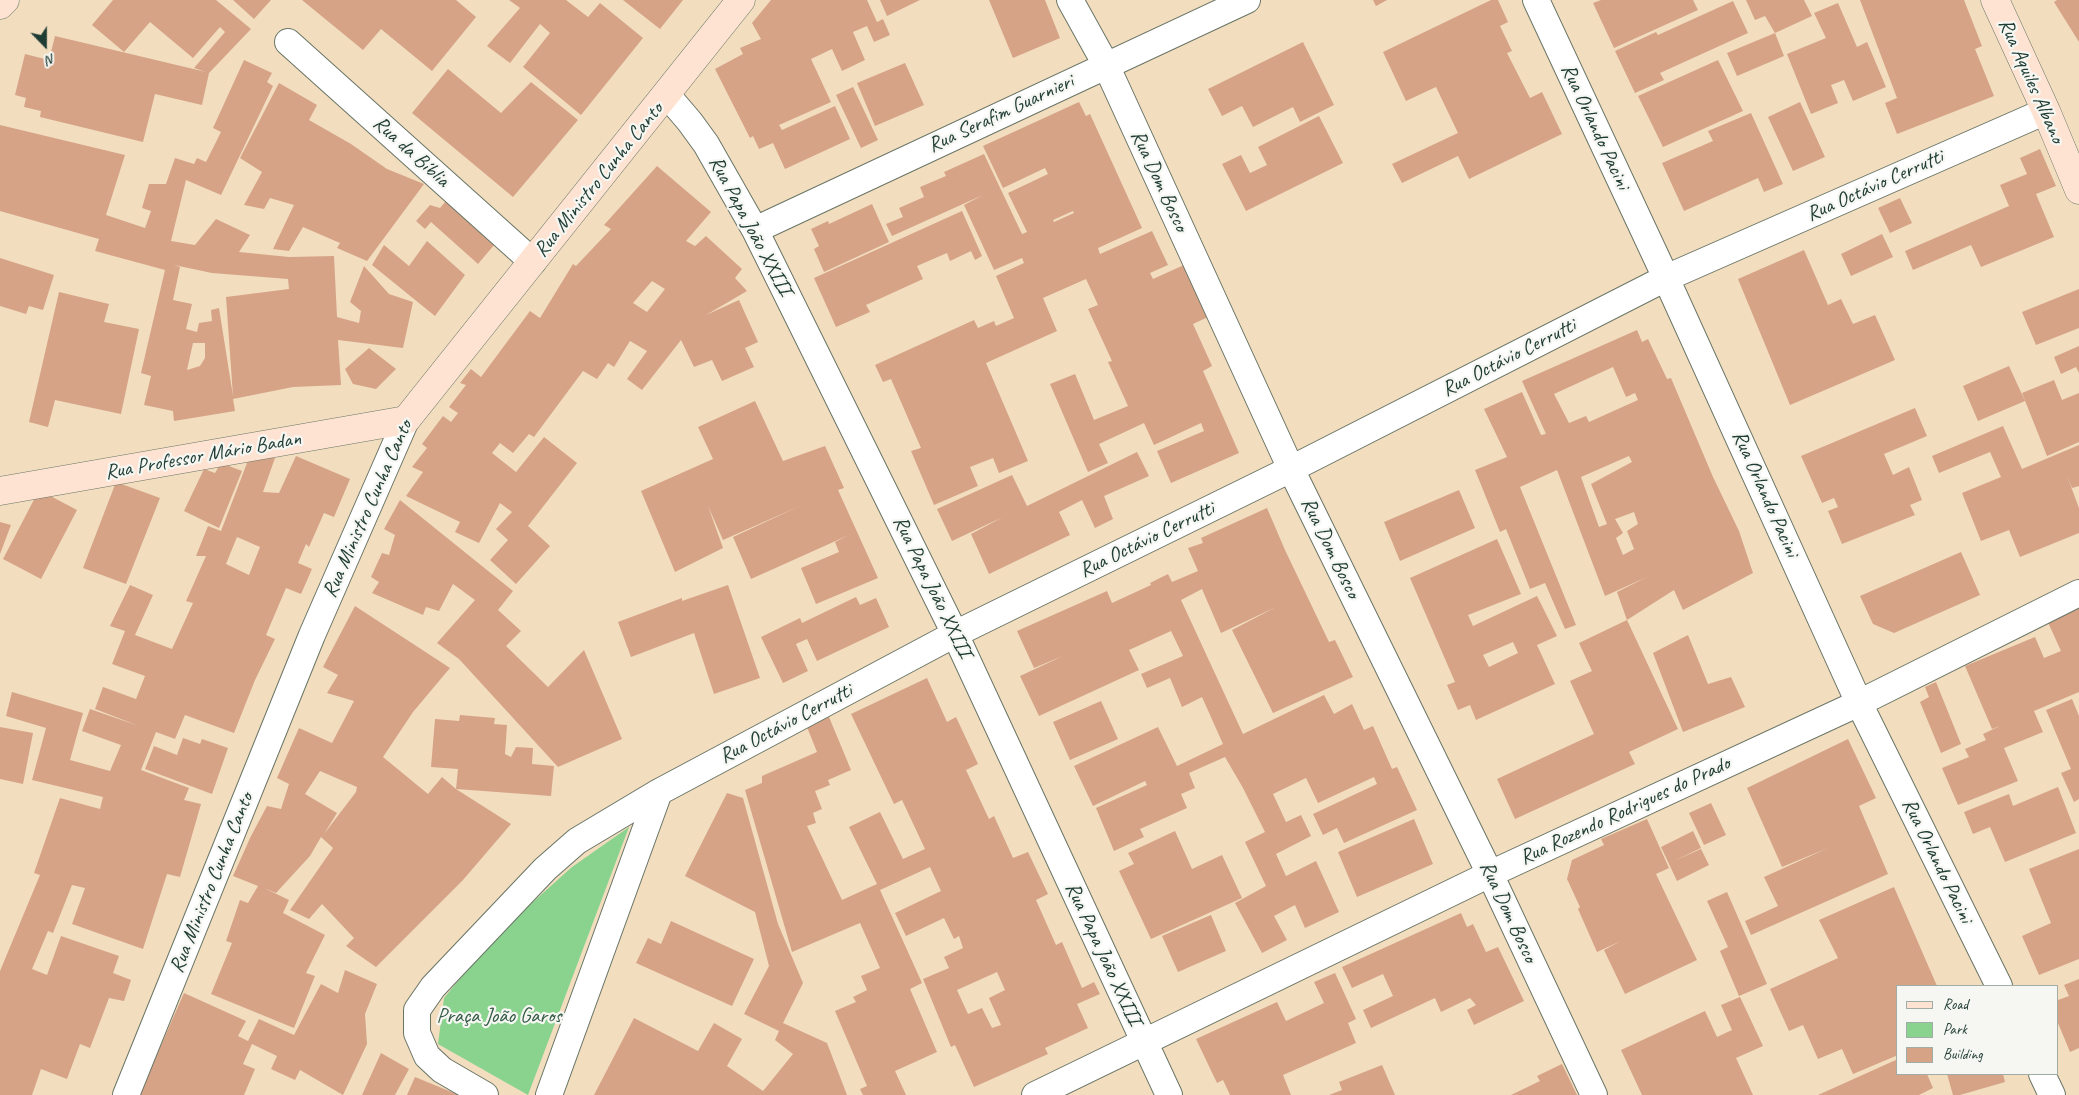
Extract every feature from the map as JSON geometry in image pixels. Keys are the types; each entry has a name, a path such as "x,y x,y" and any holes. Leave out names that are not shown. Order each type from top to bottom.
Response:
{"street":[{"path":"0,5 5,0"},
{"name":"Rua Ministro Cunha Canto","path":"126,1095 312,634 406,420 741,0"},
{"name":"Rua Dom Bosco","path":"1070,0 1106,65 1291,469 1490,874 1594,1095"},
{"name":"Rua Serafim Guarnieri","path":"755,230 1247,0"},
{"name":"Rua Orlando Pacini","path":"1536,0 1666,278 1859,703 1999,985"},
{"name":"Rua Aquiles Albano","path":"1995,0 2079,190"},
{"name":"Rua da Bíblia","path":"288,42 533,262"},
{"name":"Rua Papa João XXIII","path":"667,95 706,144 755,230 956,634 1169,1095"},
{"name":"Rua Octávio Cerrutti","path":"485,1095 442,1070 426,1056 417,1033 417,1010 433,987 545,869 577,841 659,792 956,634 1291,469 1666,278 2046,112"},
{"name":"Rua Professor Mário Badan","path":"0,491 406,420"},
{"name":"Rua Rozendo Rodrigues do Prado","path":"1035,1095 1490,874 1859,703 2079,592"},
{"path":"549,1095 659,792"},
{"path":"2042,1075 2052,1095"}],"green space":[{"name":"Praça João Garos","path":"629,827 528,1095 438,1044 444,998 496,935 572,867"}],"building":[{"path":"113,0 216,0 251,29 209,73 202,105 155,94 143,142 40,117 41,111 24,107 26,98 15,95 25,54 49,60 55,36 206,72 194,68 225,32 220,27 193,58 150,22 124,52 92,25"},
{"path":"233,0 271,0 254,19"},
{"path":"302,0 456,0 476,17 432,71 381,29 363,50"},
{"path":"509,0 566,0 588,17 600,3 643,38 581,115 523,67 550,33 540,24 510,63 487,46 520,8"},
{"path":"623,0 683,0 660,29"},
{"path":"771,0 867,0 877,22 883,19 890,35 874,42 867,26 853,32 865,60 842,71 832,49 811,59 831,102 779,125 782,130 835,106 850,139 785,169 773,143 759,149 753,136 750,138 715,69 743,54 740,48 761,39 752,23"},
{"path":"880,0 920,0 887,16"},
{"path":"989,0 1045,0 1060,38 1013,58"},
{"path":"1373,0 1387,0 1376,6"},
{"path":"1491,0 1498,0 1508,22 1500,26 1512,51 1507,53 1530,98 1542,92 1562,134 1469,179 1458,156 1402,183 1392,164 1458,133 1436,87 1406,101 1383,52"},
{"path":"1601,0 1693,0 1698,10 1614,48 1593,3"},
{"path":"1746,0 1804,0 1812,16 1775,33 1765,16 1755,20"},
{"path":"1860,0 1964,0 1982,46 1975,49 1994,96 1897,134 1885,103 1897,98"},
{"path":"2057,0 2079,0 2079,42 2054,2"},
{"path":"1733,1 1748,33 1660,73 1664,80 1635,93 1615,51 1656,32 1658,35"},
{"path":"1838,3 1857,47 1867,42 1886,87 1853,101 1844,80 1831,85 1838,103 1811,114 1787,54 1826,38 1814,13"},
{"path":"1775,33 1784,56 1737,76 1727,53"},
{"path":"1303,42 1334,105 1300,122 1293,107 1253,127 1242,106 1222,116 1208,89"},
{"path":"244,60 272,73 267,82 273,86 221,195 186,180 171,241 195,245 216,219 250,235 239,252 289,257 334,256 337,317 359,323 361,311 350,302 364,266 389,294 413,302 403,348 338,340 341,385 293,387 233,399 235,411 174,421 173,411 144,405 151,376 141,373 165,270 95,251 99,239 0,211 0,125 125,155 106,215 145,228 151,211 142,208 149,184 166,184 175,158 194,164 197,158 206,162 221,132 213,128","holes":["174,265 212,273 288,279 289,289 226,297 233,396 219,308 211,310 212,321 199,323 197,332 186,329 192,304 173,300 180,267","193,343 205,343 205,358 200,366 187,370"]},
{"path":"1718,60 1743,111 1663,147 1638,96"},
{"path":"905,63 924,105 875,126 857,83"},
{"path":"448,69 501,113 531,82 578,120 513,197 412,113"},
{"path":"279,83 317,105 309,120 351,144 387,169 424,184 367,261 337,248 340,243 303,227 289,251 273,249 294,205 270,198 264,209 244,205 262,172 240,158"},
{"path":"853,87 878,140 861,148 836,95"},
{"path":"1079,102 1086,116 1090,114 1142,228 1098,248 1100,254 1152,231 1168,265 1150,273 1153,279 1184,265 1208,317 1193,324 1212,366 1203,371 1239,453 1171,483 1157,451 1204,431 1201,423 1154,445 1144,423 1099,444 1108,463 1088,472 1050,384 1075,374 1094,420 1128,406 1108,362 1112,361 1088,309 1098,305 1086,279 1043,298 1057,331 986,363 1028,461 999,473 993,458 970,467 978,486 934,505 911,451 921,448 891,379 883,382 875,365 974,320 978,328 994,321 996,326 1014,318 996,276 1024,263 1022,258 994,270 964,205 983,195 892,236 886,224 903,217 899,208 924,197 920,187 946,176 944,172 984,154 1022,234 1027,232 1008,193 1048,174 1045,168 1003,188 983,146","holes":["1073,211 1074,213 1054,222 1053,220"]},
{"path":"1800,102 1825,157 1793,171 1768,117"},
{"path":"1751,113 1783,184 1764,192 1758,178 1684,211 1662,163 1713,141 1708,131"},
{"path":"1319,116 1343,163 1246,211 1222,164 1241,155 1250,173 1267,165 1258,147"},
{"path":"2040,149 2056,186 2036,194 2054,237 1981,267 1971,245 1913,270 1905,251 2009,206 2000,185 2027,174 2020,158"},
{"path":"657,166 711,212 686,241 695,246 706,236 742,269 735,278 747,291 706,315 739,300 758,342 745,348 754,367 722,381 712,360 694,367 681,340 642,390 627,379 647,351 630,341 614,367 608,363 597,379 583,371 534,437 529,434 513,453 500,443 492,453 516,472 544,437 577,463 528,526 550,546 516,584 490,560 508,540 496,529 512,512 500,503 479,543 455,532 460,522 406,496 423,472 412,467 427,448 422,444 443,416 451,422 458,413 449,407 466,385 460,383 471,369 481,377 530,311 540,318 573,264 576,266 611,229 604,225","holes":["652,281 665,289 647,312 633,303"]},
{"path":"451,195 500,238 478,264 431,222 425,229 416,221 430,205 440,208"},
{"path":"1900,198 1912,223 1890,233 1878,208"},
{"path":"872,204 889,242 824,272 814,249 819,246 811,229 828,221 829,224"},
{"path":"962,211 982,256 975,260 971,251 950,261 947,253 917,266 923,279 866,305 870,312 836,327 814,278"},
{"path":"1882,234 1893,257 1851,276 1841,254"},
{"path":"427,241 465,275 435,316 372,265 384,245 409,266"},
{"path":"1804,250 1828,305 1841,299 1853,324 1875,315 1895,360 1790,405 1738,279"},
{"path":"0,258 54,275 43,310 29,306 26,314 0,306"},
{"path":"2079,289 2079,328 2036,345 2022,312"},
{"path":"59,292 109,304 104,322 139,329 121,414 55,400 48,427 29,422"},
{"path":"1637,330 1642,342 1648,339 1667,379 1671,378 1713,477 1739,531 1753,573 1683,610 1674,590 1627,620 1617,592 1647,577 1605,596 1557,470 1520,487 1576,625 1565,629 1545,583 1530,589 1506,529 1500,532 1475,470 1507,457 1484,409 1522,392 1541,435 1546,434 1522,381","holes":["1613,367 1626,397 1635,393 1638,400 1589,422 1586,416 1569,423 1554,394","1629,456 1632,462 1591,484 1607,524 1599,527 1581,477","1634,512 1638,524 1627,531 1634,549 1623,555 1616,538 1623,533 1615,519"]},
{"path":"2079,346 2079,373 2076,367 2061,374 2054,357"},
{"path":"369,348 396,369 376,389 353,384 345,369"},
{"path":"2009,366 2025,401 1978,421 1963,386"},
{"path":"2054,380 2062,400 2079,393 2079,442 2047,456 2022,393"},
{"path":"755,401 783,461 825,446 844,488 838,490 878,578 816,604 801,568 839,552 835,542 849,535 751,579 733,537 800,506 723,540 708,506 723,548 675,572 641,491 713,459 698,427"},
{"path":"1915,408 1927,436 1884,454 1893,475 1909,467 1922,500 1910,505 1915,515 1842,544 1828,511 1838,507 1834,498 1822,503 1801,456"},
{"path":"2003,426 2022,469 2079,445 2079,486 2072,488 2067,476 2079,508 2079,533 2020,557 2009,530 1981,541 1962,493 2001,477 1990,452 1939,473 1932,456"},
{"path":"252,450 275,458 263,492 279,493 296,456 350,479 334,517 324,513 309,547 306,544 298,563 312,569 301,594 286,588 266,635 275,639 255,680 234,733 185,715 175,739 156,732 141,770 189,788 184,800 201,804 180,877 167,874 143,949 72,924 85,888 72,885 53,933 48,931 32,969 47,975 61,936 119,956 113,973 131,980 124,1001 109,998 90,1048 80,1044 67,1079 41,1069 32,1095 0,1095 0,971 40,875 34,873 60,798 100,809 103,797 32,780 46,728 6,716 12,692 83,713 70,760 110,771 121,745 82,731 90,709 139,726 95,709 103,687 136,699 145,676 112,664 125,631 110,626 130,585 153,595 135,635 172,649 193,603 186,601 206,556 196,556 208,526 221,531","holes":["237,537 260,547 249,575 226,564"]},
{"path":"1137,452 1149,476 1104,496 1113,519 1095,528 1082,500 1059,512 1070,535 989,574 971,534 1003,517 952,541 937,509 1012,475 1027,506"},
{"path":"221,463 242,471 219,528 184,511 204,469 215,473"},
{"path":"116,482 160,498 126,584 83,568"},
{"path":"39,490 77,510 41,579 3,559"},
{"path":"1459,490 1475,528 1400,561 1384,522"},
{"path":"400,500 513,591 498,610 521,631 506,646 548,687 584,650 622,739 558,767 459,659 437,643 475,600 453,584 439,611 426,607 423,615 372,593 379,582 371,577 382,553 389,555 395,535 384,529"},
{"path":"1267,508 1329,642 1335,640 1353,677 1273,713 1232,630 1276,607 1221,633 1202,589 1181,600 1243,734 1324,695 1334,714 1352,704 1364,730 1373,726 1392,769 1397,767 1417,810 1344,843 1337,828 1323,835 1313,814 1377,784 1374,777 1318,803 1306,778 1273,794 1286,822 1301,815 1311,836 1276,854 1286,876 1316,861 1339,912 1305,928 1295,905 1274,916 1287,940 1262,953 1235,903 1266,886 1245,842 1265,832 1225,757 1189,773 1195,788 1181,794 1187,808 1140,829 1144,837 1114,851 1096,808 1147,785 1145,781 1093,806 1074,766 1158,727 1177,766 1223,744 1202,697 1182,707 1170,678 1147,688 1141,674 1183,656 1171,631 1129,650 1139,670 1039,716 1020,676 1063,656 1034,668 1017,631 1107,591 1112,603 1151,585 1150,583 1168,574 1172,582 1198,571 1188,548 1203,543 1201,538"},
{"path":"0,522 11,525 0,554"},
{"path":"1497,539 1521,594 1468,615 1473,626 1537,596 1557,636 1537,645 1555,684 1476,720 1470,705 1458,710 1447,685 1455,682 1410,578","holes":["1513,642 1518,653 1489,667 1483,655"]},
{"path":"1961,552 1980,595 1894,633 1873,624 1860,596"},
{"path":"728,585 760,678 714,694 694,633 631,657 618,622 682,598 682,601"},
{"path":"856,597 860,605 876,598 889,627 817,661 807,639 796,644 808,671 783,683 761,637 800,618 802,623"},
{"path":"2079,604 2079,692 2034,711 2043,732 2004,748 2018,781 1958,805 1942,768 1969,757 1965,749 1986,740 1983,734 2000,726 1992,729 1965,666 2035,637 2044,658 2061,651 2046,618"},
{"path":"355,606 450,668 413,712 383,757 428,794 442,777 456,789 511,824 463,880 376,967 346,946 354,938 322,904 309,919 290,910 333,848 321,837 310,856 276,893 264,888 289,900 283,913 325,935 306,973 315,976 294,1028 211,994 232,943 226,941 240,900 248,903 258,886 233,876 267,806 281,809 289,784 277,778 299,728 332,743 354,701 327,693 338,675 323,667","holes":["320,771 357,787 356,792 324,834 337,813 305,794"]},
{"path":"1627,620 1678,729 1629,752 1635,764 1515,819 1497,779 1594,734 1570,681 1592,671 1579,643"},
{"path":"1688,635 1708,684 1731,677 1745,707 1683,732 1653,653"},
{"path":"927,678 947,722 956,717 978,764 966,770 989,819 994,816 1013,858 1028,852 1048,894 1036,900 1056,945 1062,942 1082,988 1094,982 1100,994 1077,1004 1088,1028 1045,1048 1048,1054 974,1087 955,1045 951,1047 923,979 949,968 944,957 963,948 959,936 954,939 944,918 906,936 895,913 941,891 930,867 880,890 922,983 910,989 937,1052 895,1071 906,1095 863,1095 860,1089 867,1086 835,1011 856,1002 853,997 867,990 861,976 880,968 860,923 792,952 745,790 762,783 762,776 817,752 807,727 829,717 851,770 828,780 830,785 815,791 822,809 813,813 816,823 807,826 842,900 877,884 849,827 880,812 903,859 925,849 902,800 894,804 851,714","holes":["997,972 1005,990 989,998 1001,1025 992,1028 982,1008 968,1014 957,990"]},
{"path":"1936,682 1961,744 1941,753 1920,702 1929,697 1925,687"},
{"path":"2072,699 2079,716 2079,799 2074,802 2061,773 2071,769 2046,710"},
{"path":"1101,701 1118,739 1070,760 1053,722"},
{"path":"460,715 495,718 494,724 507,725 505,754 511,757 516,747 533,748 532,764 554,766 551,796 456,789 458,769 431,767 435,719 459,721"},
{"path":"0,727 33,733 23,784 0,779"},
{"path":"183,738 200,744 202,739 228,748 212,794 145,769 154,746 177,755"},
{"path":"1848,739 1876,798 1859,806 1888,874 1751,935 1745,921 1778,906 1764,877 1828,848 1782,867 1747,788"},
{"path":"2058,787 2076,833 2005,862 1990,827 1973,834 1964,812 2009,794 2013,806"},
{"path":"727,793 743,798 778,924 803,983 783,1023 827,1043 847,1095 594,1095 634,1018 698,1051 714,1023 742,1039 727,1066 763,1091 793,1054 775,1040 779,1031 744,1014 769,966 755,912 685,876"},
{"path":"1711,803 1726,835 1704,845 1689,813"},
{"path":"1414,819 1433,864 1357,897 1338,852"},
{"path":"1647,819 1669,868 1656,874 1697,960 1625,994 1604,950 1621,941 1597,952 1567,879 1572,860 1604,845 1601,839"},
{"path":"1175,831 1192,869 1222,855 1242,898 1151,939 1119,871 1134,864 1128,853"},
{"path":"1693,831 1701,848 1674,861 1701,849 1709,865 1677,881 1661,847"},
{"path":"2079,849 2079,959 2039,975 2022,936 2051,923 2029,869"},
{"path":"1894,887 1937,985 1896,985 1896,1056 1853,1074 1842,1049 1818,1059 1803,1025 1789,1031 1770,989 1838,958 1819,920"},
{"path":"1727,892 1767,984 1739,996 1720,951 1728,947 1707,901"},
{"path":"1461,913 1467,927 1473,924 1486,952 1498,947 1524,1001 1474,1025 1467,1010 1476,1005 1470,998 1441,1012 1435,998 1371,1028 1363,1010 1393,996 1383,974 1352,988 1342,967"},
{"path":"1211,915 1226,951 1178,972 1162,936"},
{"path":"671,921 754,959 732,1006 636,963 648,938 661,944"},
{"path":"345,970 377,984 365,1014 367,1044 343,1095 300,1070 295,1080 271,1069 277,1056 252,1044 243,1064 255,1069 244,1095 139,1095 184,993 246,1021 238,1036 248,1041 259,1019 294,1035 321,984 338,993"},
{"path":"1335,973 1356,1019 1348,1023 1356,1043 1283,1075 1291,1095 1230,1095 1223,1080 1217,1083 1196,1039 1277,1002 1286,1021 1324,1003 1314,982"},
{"path":"2079,979 2079,1048 2070,1052 2059,1025 2059,1000 2069,996 2064,985"},
{"path":"1740,997 1763,1046 1736,1058 1753,1095 1642,1095 1621,1050 1705,1011 1717,1037 1732,1030 1721,1005"},
{"path":"381,1053 409,1069 395,1095 362,1095"},
{"path":"1896,1060 1896,1075 1927,1075 1933,1088 1919,1095 1818,1095"},
{"path":"1562,1064 1577,1095 1511,1095 1540,1081 1537,1076"},
{"path":"1382,1065 1395,1095 1329,1095 1342,1090 1339,1082"},
{"path":"1947,1075 2003,1075 2005,1082 1960,1095 1953,1095"},
{"path":"415,1077 459,1095 407,1095"}]}
